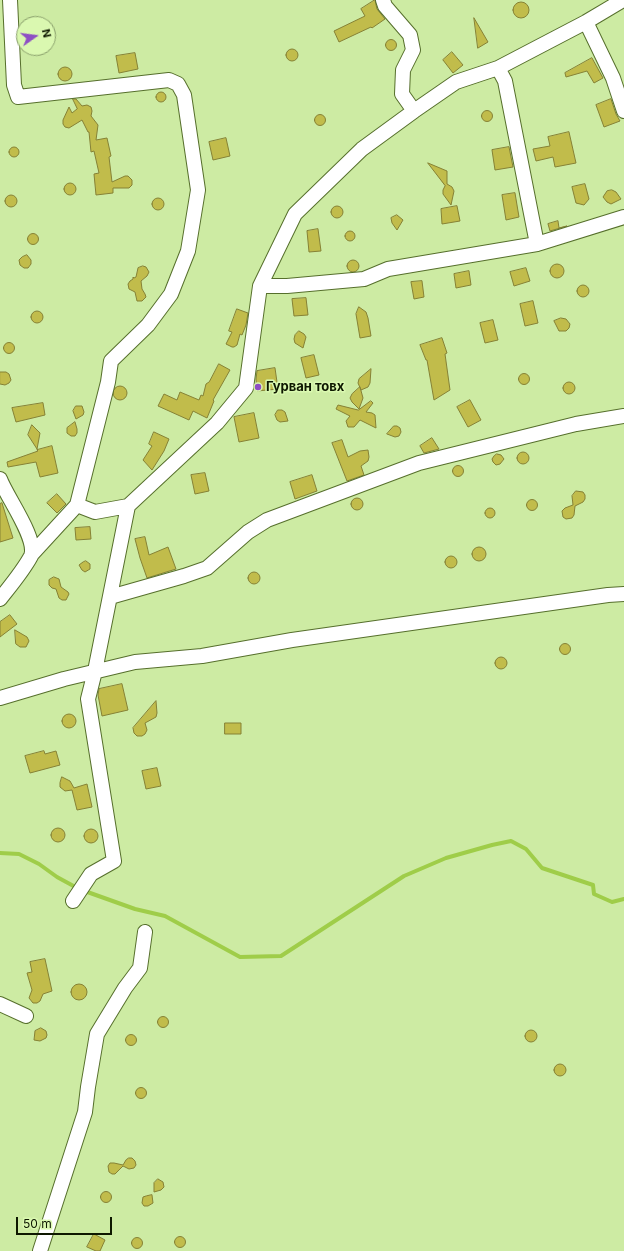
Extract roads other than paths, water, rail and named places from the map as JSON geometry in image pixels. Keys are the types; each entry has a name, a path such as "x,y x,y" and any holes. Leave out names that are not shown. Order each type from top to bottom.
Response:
{"street":[{"path":"0,599 20,574 32,554 77,505 108,382 111,361 148,326 171,294 188,251 198,190 184,95 178,84 169,80 18,97 14,84 10,0"},
{"path":"383,0 385,6 410,35 413,50 402,70 402,94 414,111"},
{"path":"77,505 95,512 128,506 217,423 246,388 260,286 295,214 362,149 456,82 498,68 586,22 623,0"},
{"path":"586,22 613,78 624,111"},
{"path":"498,68 506,81 537,244"},
{"path":"260,286 287,286 364,279 388,269 537,244 624,217"},
{"path":"110,597 207,568 248,532 267,520 419,463 576,424 624,416"},
{"path":"0,479 30,536 32,554"},
{"path":"77,895 91,874 114,861 88,699 128,506"},
{"path":"0,698 64,679 135,662 202,656 292,640 608,595 624,594"},
{"path":"40,1251 85,1112 97,1034 125,988 140,968 145,932"},
{"path":"0,1004 26,1016"}],"waterway":[{"path":"0,853 19,854 39,864 57,877 79,889 135,909 165,916 240,957 281,956 404,876 446,858 511,841 526,849 542,868 593,885 594,894 612,902 624,899"}],"place":[{"name":"Гурван товх","path":"258,387"}]}
